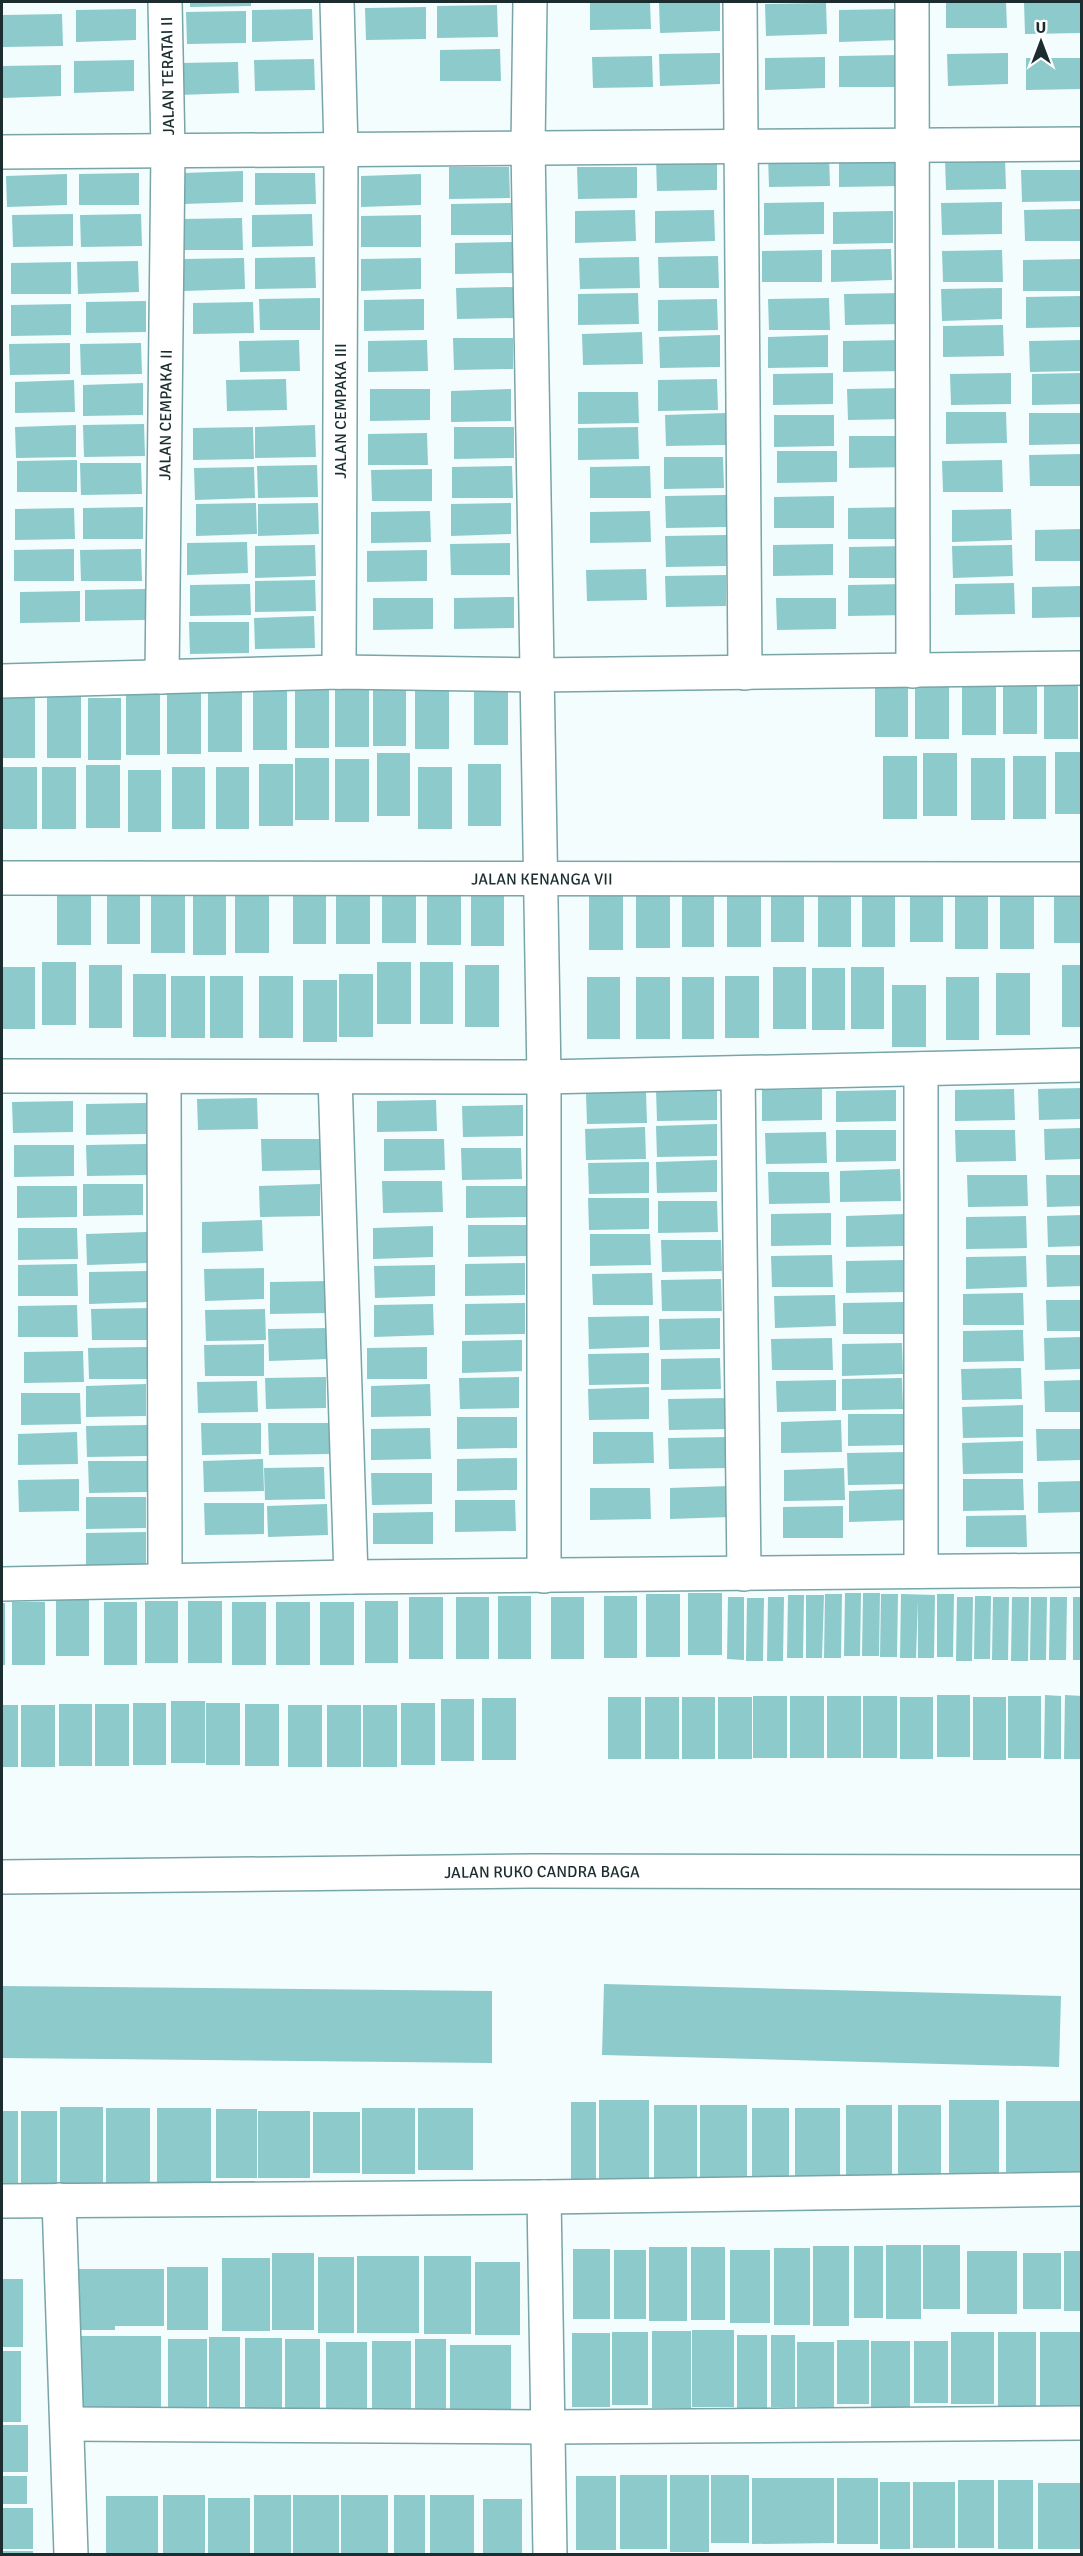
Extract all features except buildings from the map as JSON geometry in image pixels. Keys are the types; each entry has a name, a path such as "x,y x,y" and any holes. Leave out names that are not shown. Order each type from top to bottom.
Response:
{"street":[{"name":"JALAN TERATAI II","path":"165,2 168,151"},
{"name":"JALAN CEMPAKA III","path":"337,2 341,149 339,672"},
{"path":"530,2 528,147 544,1077 544,1576"},
{"path":"740,2 745,673"},
{"path":"912,2 913,671"},
{"path":"2,152 1082,144"},
{"name":"JALAN CEMPAKA II","path":"162,677 168,151"},
{"path":"2,681 339,672 537,675 1082,669"},
{"name":"JALAN KENANGA VII","path":"2,878 1082,879"},
{"path":"2,1076 544,1077 1082,1065"},
{"path":"921,1069 921,1571"},
{"path":"738,1073 744,1574"},
{"path":"164,1077 165,1580"},
{"path":"335,1077 351,1576"},
{"path":"2,1584 351,1576 1082,1570"},
{"name":"JALAN RUKO CANDRA BAGA","path":"2,1877 532,1871 1082,1872"},
{"path":"2,2201 544,2197 1082,2189"},
{"path":"544,2197 550,2554"},
{"path":"59,2200 71,2554"},
{"path":"67,2424 548,2427 1082,2423"}]}
